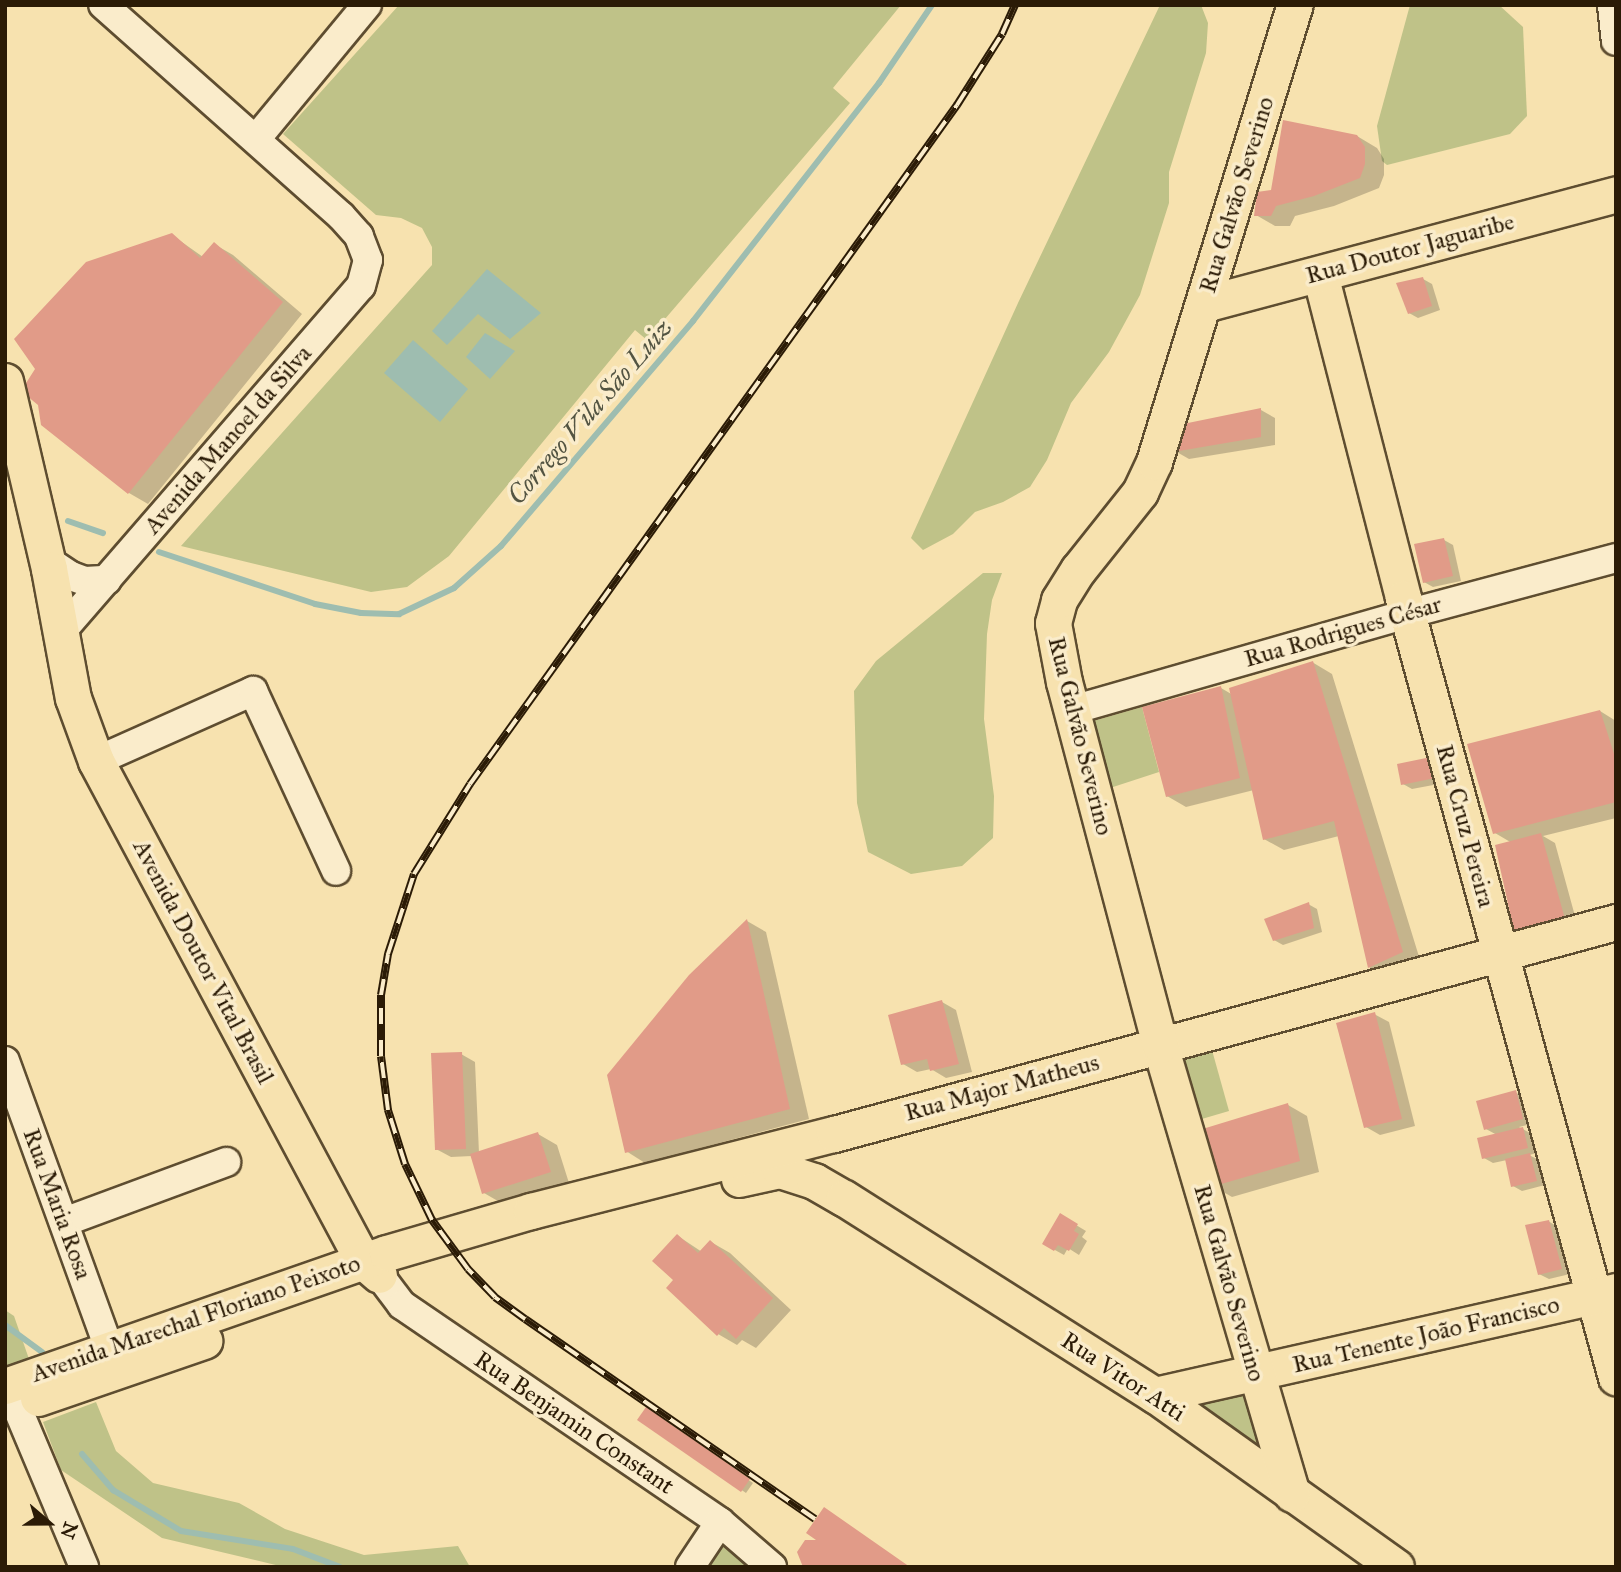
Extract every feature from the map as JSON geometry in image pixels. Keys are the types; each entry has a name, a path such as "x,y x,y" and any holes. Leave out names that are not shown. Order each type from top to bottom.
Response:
{"main road":[{"name":"Rua Galvão Severino","path":"1292,1494 1160,1045 1072,710 1053,623 1059,600 1078,570 1140,492 1154,463 1295,5"},
{"name":"Rua Doutor Jaguaribe","path":"1204,304 1616,194"},
{"name":"Rua Cruz Pereira","path":"1320,274 1407,614 1498,951 1605,1295 1616,1377"},
{"path":"5,381 17,473 39,556"},
{"path":"17,473 17,515 39,556"},
{"name":"Avenida Doutor Vital Brasil","path":"39,556 60,633 73,698 96,761 377,1264"},
{"name":"Rua Major Matheus","path":"377,1264 531,1211 834,1135 1498,951 1616,922"},
{"path":"834,1135 832,1167 844,1198"},
{"path":"377,1264 408,1266 780,1170 814,1181 844,1198"},
{"name":"Rua Vitor Atti","path":"844,1198 1154,1395 1396,1567"},
{"name":"Avenida Marechal Floriano Peixoto","path":"9,1400 109,1348 377,1264"},
{"name":"Avenida Marechal Floriano Peixoto","path":"9,1400 240,1329 377,1264"},
{"name":"Rua Tenente João Francisco","path":"1154,1395 1605,1295"}],"street":[{"path":"103,5 256,139 367,5"},
{"path":"1612,5 1616,41"},
{"name":"Avenida Manoel da Silva","path":"60,633 361,286 368,260 359,236 341,216 256,139"},
{"path":"39,556 85,581 107,580"},
{"name":"Rua Rodrigues César","path":"1072,710 1407,614 1616,558"},
{"path":"96,761 253,691 336,871"},
{"name":"Rua Maria Rosa","path":"5,1061 109,1348"},
{"path":"64,1222 226,1162"},
{"name":"Rua Benjamin Constant","path":"377,1264 402,1305 720,1522 772,1567"},
{"path":"9,1400 84,1567"},
{"path":"690,1567 720,1522"}],"green space":[{"path":"399,5 901,5 833,88 850,103 647,340 635,330 449,556 407,587 371,592 181,546 432,265 432,247 422,228 401,218 376,215 283,134"},
{"path":"1160,5 1201,5 1208,23 1206,53 1169,172 1169,203 1140,295 1109,352 1071,403 1047,460 1030,487 1003,502 975,512 953,534 923,550 911,538 1018,303"},
{"path":"1410,5 1499,5 1523,27 1527,116 1510,134 1387,165 1382,161 1377,126"},
{"path":"983,573 1002,573 992,600 987,634 984,719 994,796 993,838 962,866 911,874 868,852 857,803 854,691 876,661"},
{"path":"1142,707 1159,772 1110,788 1093,721"},
{"path":"1210,1043 1229,1111 1195,1121 1176,1053"},
{"path":"5,1310 14,1316 29,1359 5,1366"},
{"path":"1244,1384 1276,1472 1179,1400"},
{"path":"96,1402 116,1451 153,1483 239,1503 285,1529 364,1555 458,1546 470,1567 284,1567 162,1538 61,1470 43,1422"},
{"path":"720,1541 753,1567 705,1567"}],"shaded area":[{"path":"487,269 541,313 510,339 478,314 447,345 432,331"},
{"path":"485,333 515,351 490,379 466,357"},
{"path":"413,340 468,389 440,422 384,373"}],"building":[{"path":"1283,120 1357,135 1365,147 1365,164 1360,178 1314,196 1276,206 1271,216 1254,216 1257,192 1271,190"},
{"path":"172,233 200,258 214,242 283,302 128,494 41,425 38,405 21,391 35,369 14,339 86,262"},
{"path":"1423,277 1432,306 1408,314 1396,283"},
{"path":"1261,408 1261,437 1173,452 1183,424"},
{"path":"1444,538 1453,576 1423,583 1414,544"},
{"path":"1313,661 1403,952 1368,968 1334,821 1263,840 1229,688"},
{"path":"1221,686 1240,778 1166,797 1142,707"},
{"path":"1600,710 1616,760 1616,802 1493,834 1467,744"},
{"path":"1431,757 1435,778 1401,785 1397,764"},
{"path":"1541,833 1565,919 1514,931 1495,845"},
{"path":"1309,902 1314,928 1273,941 1264,919"},
{"path":"747,919 790,1109 625,1153 607,1075 689,975"},
{"path":"942,1000 959,1064 930,1071 927,1059 901,1065 888,1015"},
{"path":"1375,1012 1402,1119 1364,1128 1336,1023"},
{"path":"462,1052 466,1149 435,1150 431,1053"},
{"path":"1516,1090 1523,1119 1484,1130 1476,1101"},
{"path":"1288,1103 1300,1161 1211,1187 1196,1131"},
{"path":"1523,1127 1528,1148 1482,1159 1477,1138"},
{"path":"538,1132 551,1172 482,1194 470,1154"},
{"path":"1530,1153 1537,1181 1511,1187 1505,1159"},
{"path":"1060,1213 1078,1224 1074,1231 1079,1234 1069,1251 1058,1245 1054,1251 1042,1244"},
{"path":"1549,1220 1562,1269 1538,1275 1525,1225"},
{"path":"677,1234 698,1253 710,1240 773,1298 736,1339 724,1328 717,1336 666,1288 673,1280 652,1261"},
{"path":"646,1407 750,1479 741,1492 637,1420"},
{"path":"824,1507 910,1567 803,1567 797,1552 805,1540 816,1540 806,1533"}],"waterway":[{"name":"Corrego Vila São Luiz","path":"159,552 315,604 361,613 399,614 454,588 501,546 693,321 879,83 932,5"},
{"name":"Corrego Vila São Luiz","path":"68,521 103,533"},
{"path":"5,1325 42,1352"},
{"path":"82,1454 113,1490 181,1531 293,1549 340,1567"}],"railway":[{"path":"815,1519 525,1319 495,1297 468,1269 432,1220 405,1164 388,1110 381,1056 381,995 388,954 414,874 470,784 957,105 1002,34 1015,5"}]}
